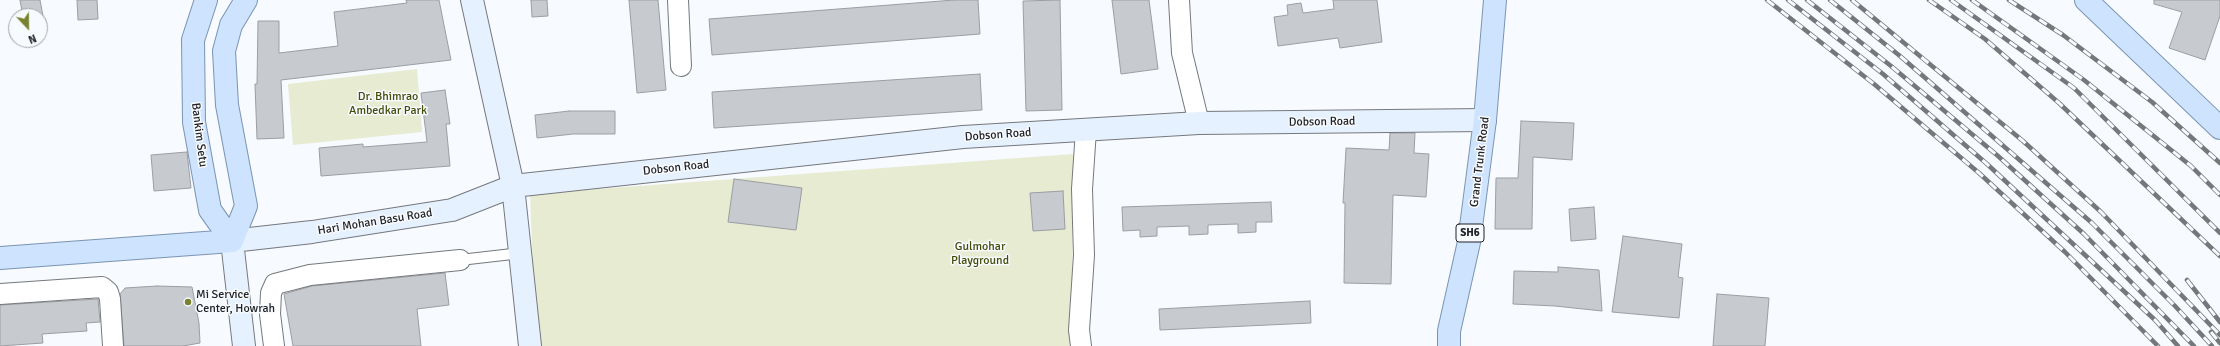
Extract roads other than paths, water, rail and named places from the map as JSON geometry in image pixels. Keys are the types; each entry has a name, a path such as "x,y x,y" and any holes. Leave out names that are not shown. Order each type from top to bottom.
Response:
{"main road":[{"name":"Bankim Setu","path":"206,0 193,40 194,122 210,210 232,241"},
{"path":"244,346 232,241 246,206 227,106 224,52 231,25 246,0"},
{"path":"472,0 513,186 530,346"},
{"name":"Grand Trunk Road","path":"1449,346 1449,331 1469,242 1485,120 1495,0"},
{"path":"2086,0 2220,128"},
{"name":"Dobson Road","path":"513,186 963,137 1199,123 1485,120"},
{"name":"Hari Mohan Basu Road","path":"232,241 312,232 452,210 513,186"},
{"path":"0,258 232,241"}],"street":[{"path":"678,0 681,66"},
{"path":"1179,0 1182,53 1199,123"},
{"path":"1081,346 1079,330 1084,255 1082,189 1086,130"},
{"path":"274,346 270,314 271,293 276,284 310,275 460,260"},
{"path":"0,294 102,287 108,292 110,299 113,346"}],"lane":[{"path":"460,260 520,253"}],"railway":[{"path":"1767,0 1874,84 1979,173 2065,252 2158,346"},
{"path":"1788,0 1883,74 1987,164 2155,320 2178,346"},
{"path":"1807,0 1891,66 1998,156 2084,234 2194,346"},
{"path":"1830,0 1900,56 2092,223 2175,306 2212,346"},
{"path":"1852,0 2023,141 2101,212 2220,335"},
{"path":"1929,0 1985,39 2059,103 2220,256"},
{"path":"1951,0 2074,88 2220,233"},
{"path":"1972,0 2084,80 2191,166 2220,195"},
{"path":"2009,0 2063,35 2152,102 2220,163"},
{"path":"2187,280 2220,322"},
{"path":"2211,332 2220,343"}],"place":[{"name":"Mi Service Center, Howrah","path":"188,302"}],"park label":[{"name":"Dr. Bhimrao Ambedkar Park","path":"388,104"},
{"name":"Gulmohar Playground","path":"980,254"}]}
